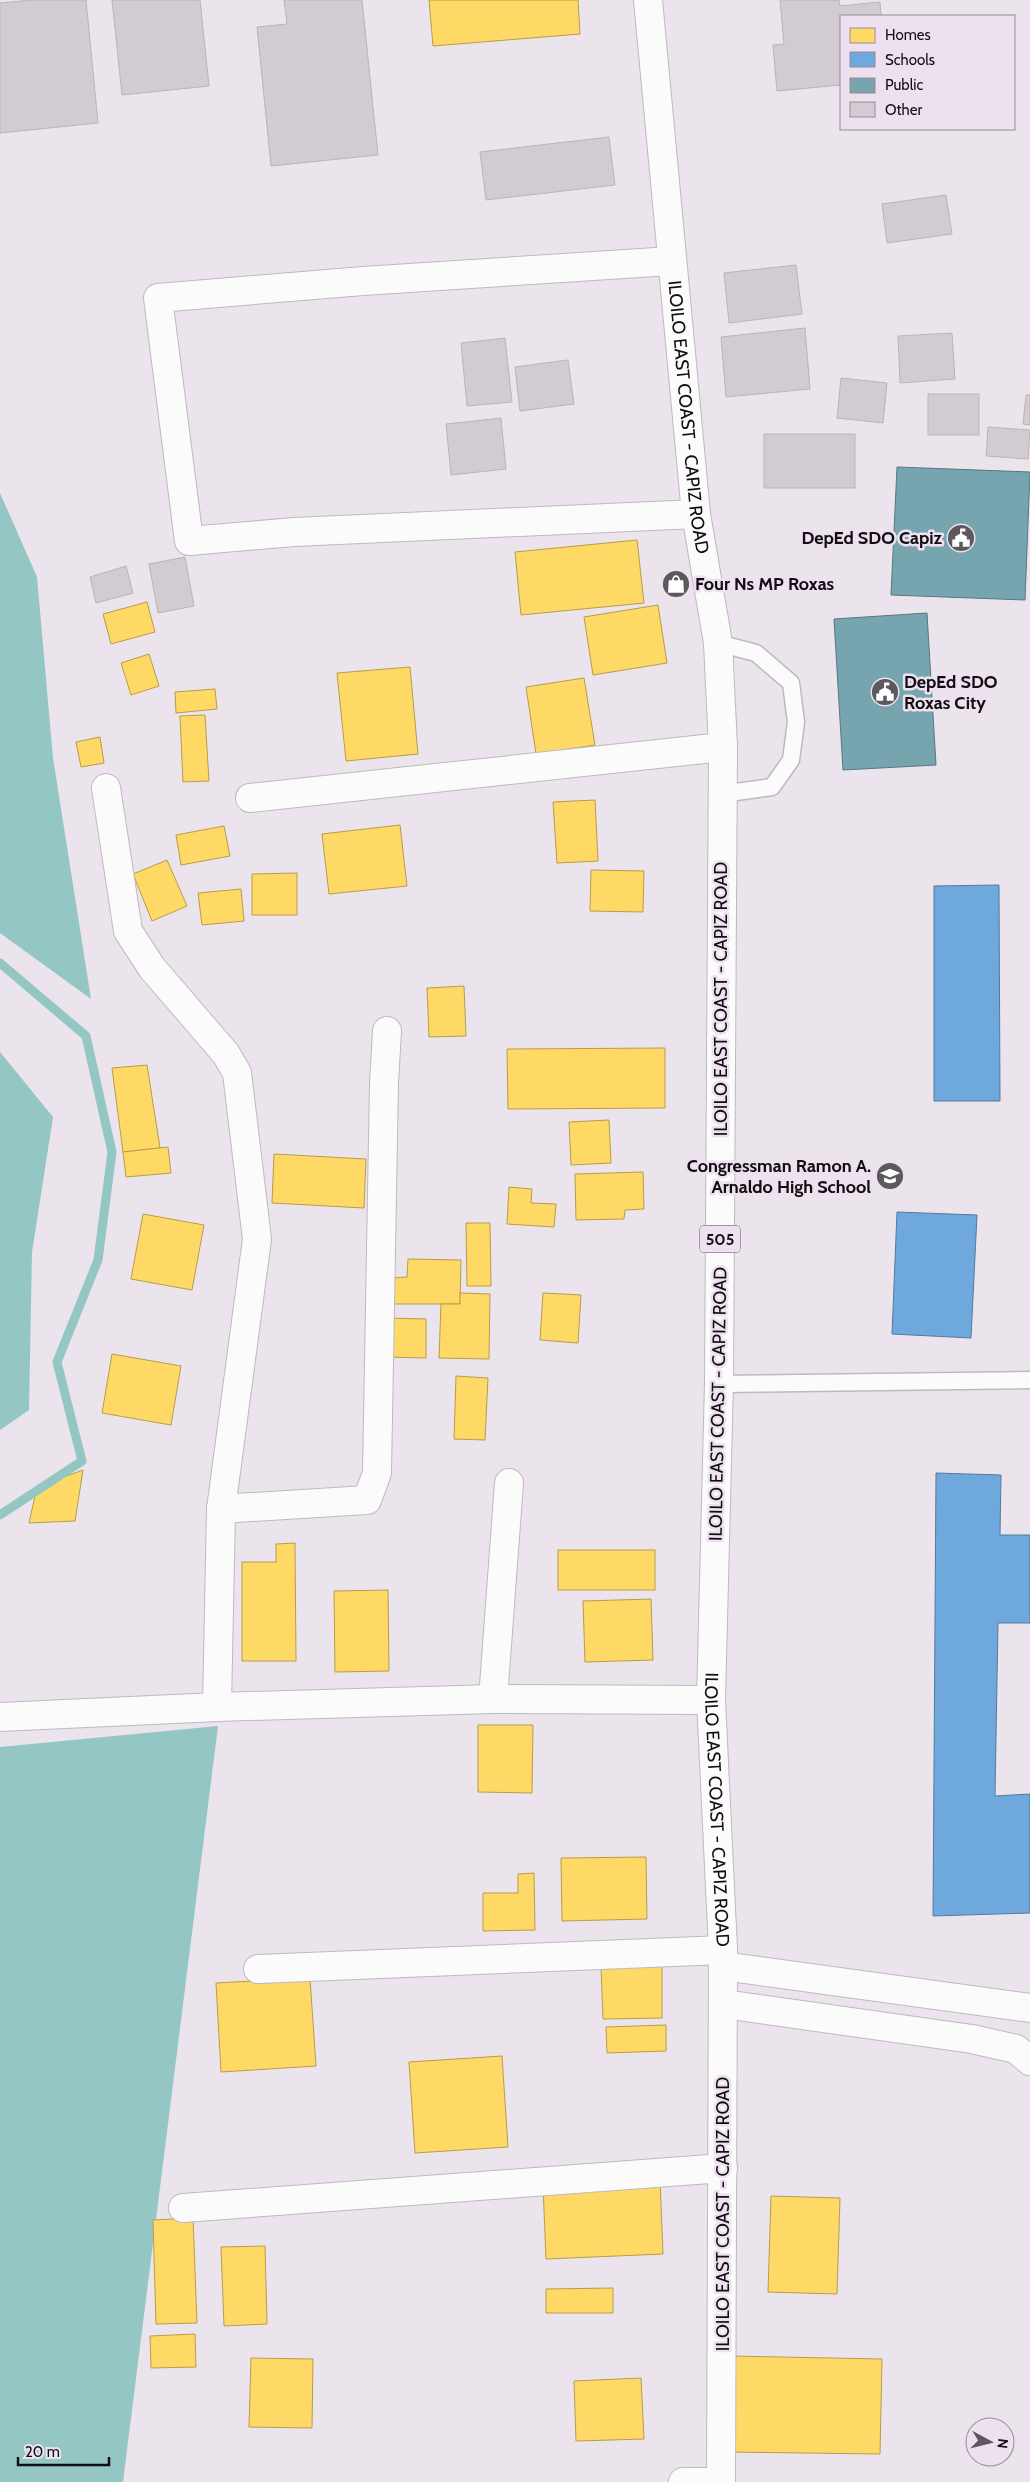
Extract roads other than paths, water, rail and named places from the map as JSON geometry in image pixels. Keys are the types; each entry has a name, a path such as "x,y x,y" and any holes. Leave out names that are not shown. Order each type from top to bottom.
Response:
{"street":[{"name":"ILOILO EAST COAST - CAPIZ ROAD","path":"648,0 696,514 718,643 723,747 719,1384 712,1700 724,2004 721,2482"},
{"path":"671,261 363,281 158,298 189,540 294,532 696,514"},
{"path":"250,798 723,747"},
{"path":"106,788 128,931 152,968 226,1054 237,1073 257,1239 221,1509 217,1706"},
{"path":"221,1509 367,1500 377,1473 384,1093 387,1031"},
{"path":"493,1699 508,1483"},
{"path":"0,1718 217,1706 493,1699 712,1700"},
{"path":"258,1969 723,1959 1030,2008"},
{"path":"724,2004 972,2039 1016,2049 1030,2061"},
{"path":"183,2208 723,2168"},
{"path":"683,2482 721,2482"}],"lane":[{"path":"718,643 756,653 791,683 796,722 791,760 772,787 722,794"},
{"path":"719,1384 1030,1380"}],"waterway":[{"path":"0,963 86,1036 112,1152 98,1260 57,1362 82,1461 0,1515"}],"place":[{"name":"DepEd SDO Capiz","path":"961,538"},
{"name":"Four Ns MP Roxas","path":"676,584"},
{"name":"DepEd SDO Roxas City","path":"885,692"},
{"name":"Congressman Ramon A. Arnaldo High School","path":"890,1176"}]}
